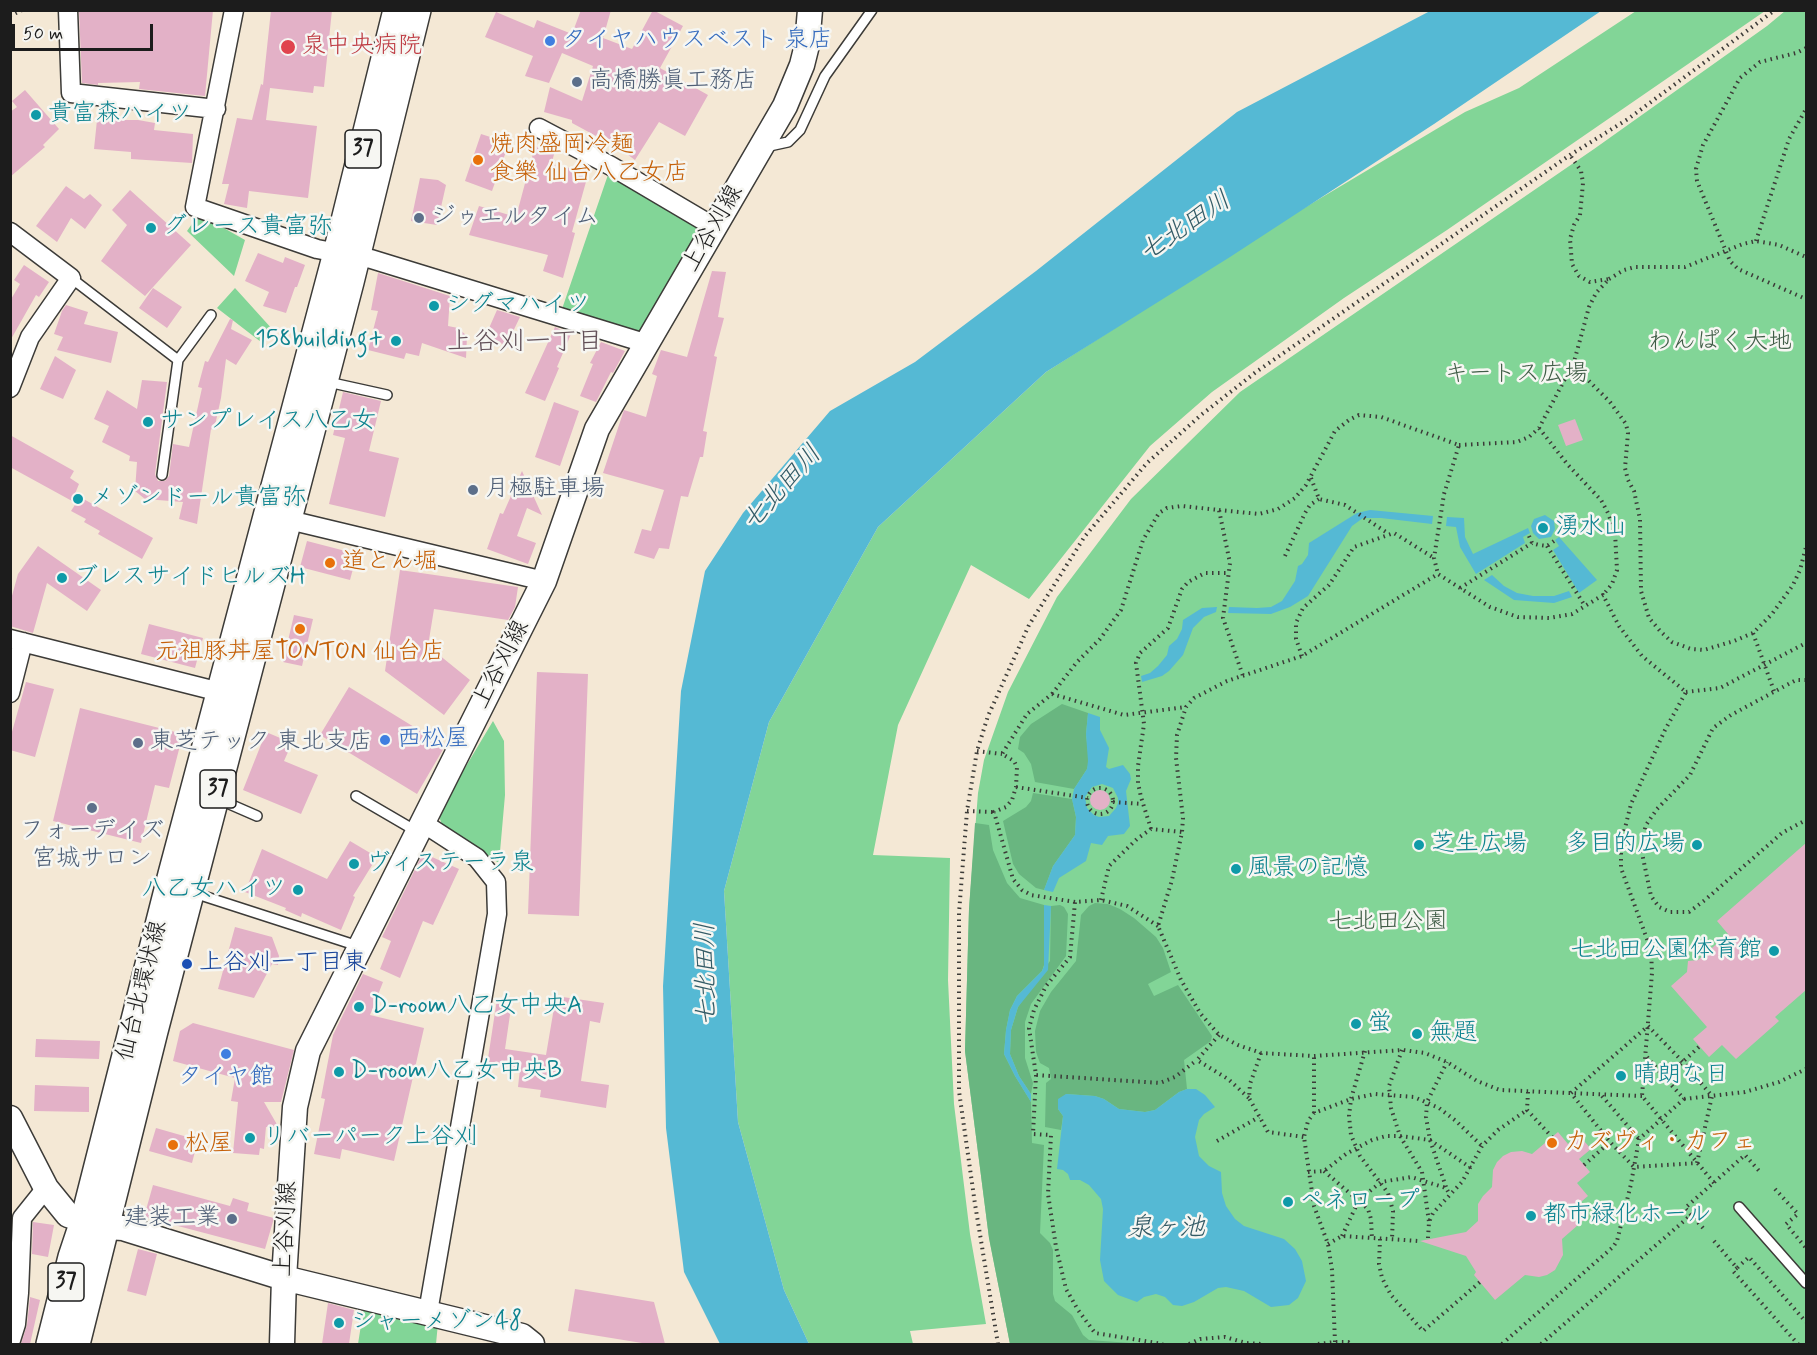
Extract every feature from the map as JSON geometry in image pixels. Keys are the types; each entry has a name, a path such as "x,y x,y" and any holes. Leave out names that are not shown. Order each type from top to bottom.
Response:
{"main road":[{"name":"仙台北環状線","path":"50,1344 72,1257 95,1224 191,892 289,520 325,381 347,256 397,10"},
{"name":"仙台北環状線","path":"76,1344 95,1224 220,692 417,10"}],"street":[{"path":"68,10 71,93 216,108"},
{"path":"234,10 195,207 317,249 372,259 648,344"},
{"name":"上谷刈線","path":"282,1344 295,1107 308,1051 544,581 597,429 785,106 802,65 807,45 810,10"},
{"path":"539,128 611,166 716,228"},
{"path":"10,232 71,278 30,337 10,388"},
{"path":"289,520 544,581"},
{"path":"10,693 17,641 220,692"},
{"path":"421,827 477,858 496,882 497,914 428,1312"},
{"path":"10,1118 46,1188 68,1215 95,1224 123,1228 284,1278 522,1336 532,1344"},
{"path":"10,1343 16,1324 15,1292 22,1218 46,1188"}],"lane":[{"path":"762,147 788,142 800,130 825,76 872,10"},
{"path":"71,278 178,360"},
{"path":"162,475 178,360 211,315"},
{"path":"325,381 387,395"},
{"path":"356,796 421,827"},
{"path":"215,798 257,816"},
{"path":"191,892 360,947"},
{"path":"1739,1207 1806,1283"}],"path":[{"path":"10,16 22,10"},
{"path":"998,1344 959,1091 959,913 967,811 977,751 988,716 1029,625 1085,536 1147,463 1201,415 1256,372 1570,155 1628,119 1775,10"},
{"path":"1806,48 1796,53 1760,62 1749,69 1735,87 1700,152 1696,169 1697,181 1730,261 1738,269 1806,299"},
{"path":"1756,241 1789,139 1806,109"},
{"path":"1570,155 1581,171 1583,183 1580,215 1570,239 1572,264 1579,276 1590,282 1609,279"},
{"path":"1002,754 1027,714 1052,694 1077,662 1100,639 1121,610 1143,540 1159,513 1167,508 1182,506 1259,514 1278,509 1295,498 1311,477 1335,431 1348,420 1359,415 1381,417 1459,446 1517,442 1529,437 1539,428 1574,362 1589,307 1596,293 1609,279 1624,270 1635,267 1685,267 1725,250 1756,241 1779,245 1806,256"},
{"path":"1574,362 1584,376 1610,402 1626,424 1628,433 1625,468 1634,492 1640,519 1641,591 1649,618 1672,642 1690,649 1704,650 1753,633 1772,614 1793,585 1806,547"},
{"path":"1459,446 1444,494 1434,558 1438,574 1490,607 1518,617 1549,618 1572,614 1603,595 1612,584 1617,570 1615,532 1601,500 1568,465 1539,428"},
{"path":"1311,477 1319,499"},
{"path":"1285,556 1305,513 1310,505 1319,499 1345,505 1389,534"},
{"path":"1219,510 1230,563 1223,618 1243,676"},
{"path":"1302,656 1296,639 1296,623 1303,608 1329,585 1354,547 1394,533 1434,558"},
{"path":"1529,536 1532,543"},
{"path":"1547,546 1554,541"},
{"path":"1460,588 1532,543 1547,546 1585,606"},
{"path":"1151,829 1138,783 1144,724 1136,663 1140,653 1168,628 1182,590 1188,582 1205,573 1230,573"},
{"path":"1158,926 1172,880 1182,832 1183,818 1176,758 1177,735 1186,707 1194,698 1227,681 1302,656 1438,574"},
{"path":"1603,595 1619,626 1642,656 1686,692 1720,688 1806,644"},
{"path":"1753,633 1774,691"},
{"path":"1806,680 1796,680 1717,723 1708,736 1690,775 1657,809 1646,825 1642,838 1642,853 1651,896 1659,907 1670,912 1689,912 1782,833 1806,820"},
{"path":"1686,692 1674,710 1631,804 1621,844 1621,868 1651,950 1652,973 1642,1096 1714,1183"},
{"path":"1052,694 1124,715 1186,707"},
{"path":"967,811 994,812 1006,807 1012,800 1016,787 1017,767 1014,761 1002,754 977,751"},
{"path":"1016,787 1087,798"},
{"path":"1087,798 1092,791 1100,788 1108,790 1113,802"},
{"path":"1087,798 1091,810 1098,814 1107,812 1113,802"},
{"path":"1113,802 1143,804"},
{"path":"994,812 1013,879 1022,890 1040,898 1075,902 1101,900 1127,906 1158,926 1181,980 1200,1013 1220,1035 1238,1045 1261,1053 1314,1056 1402,1050 1425,1053 1448,1062 1477,1081 1500,1090 1642,1096"},
{"path":"1101,900 1109,866 1137,839 1151,829 1182,832"},
{"path":"1075,902 1070,957 1046,986 1034,1010 1029,1028 1035,1076 1033,1134 1051,1135 1048,1194 1056,1247 1066,1289 1078,1310 1095,1333 1163,1344"},
{"path":"1648,1026 1712,1096"},
{"path":"1572,1093 1648,1026"},
{"path":"1035,1076 1160,1083 1175,1077 1197,1060 1220,1035"},
{"path":"1665,1078 1700,1046"},
{"path":"1402,1050 1389,1086 1389,1094 1396,1126 1418,1163 1423,1180 1429,1222 1428,1238"},
{"path":"1365,1051 1351,1099 1349,1116 1356,1148 1388,1193 1394,1211 1392,1240"},
{"path":"1249,1098 1250,1084 1261,1053"},
{"path":"1314,1056 1314,1113"},
{"path":"1646,1056 1684,1099"},
{"path":"1197,1060 1228,1079 1249,1098 1268,1132 1304,1137"},
{"path":"1448,1062 1427,1102 1426,1117 1430,1140 1450,1195"},
{"path":"1502,1344 1613,1247 1620,1234 1639,1139 1661,1119 1684,1099 1745,1092 1765,1087 1806,1069"},
{"path":"1528,1092 1527,1110 1552,1137"},
{"path":"1572,1093 1610,1142 1634,1167 1697,1163"},
{"path":"1335,1342 1332,1270 1328,1244 1314,1206 1304,1137 1308,1121 1314,1113 1351,1099 1375,1094 1414,1097 1427,1102 1456,1121 1482,1146"},
{"path":"1601,1096 1639,1139"},
{"path":"1697,1163 1712,1096"},
{"path":"1429,1222 1433,1213 1462,1182 1482,1146 1498,1130 1527,1110"},
{"path":"1217,1141 1259,1117"},
{"path":"1308,1172 1324,1171 1356,1148 1379,1138 1400,1136 1430,1140 1471,1168"},
{"path":"1584,1165 1610,1142"},
{"path":"1703,1228 1685,1208 1745,1155 1761,1173"},
{"path":"1324,1171 1359,1200 1370,1213 1372,1239"},
{"path":"1328,1244 1342,1236 1359,1200 1381,1182 1404,1177 1423,1180 1446,1188"},
{"path":"1775,1189 1798,1214 1786,1224 1806,1248"},
{"path":"1541,1344 1691,1215"},
{"path":"1342,1236 1419,1241"},
{"path":"1380,1239 1379,1264 1382,1278 1391,1295 1423,1331 1480,1282"},
{"path":"1714,1241 1737,1268"},
{"path":"1798,1344 1732,1271 1749,1257 1806,1322"},
{"path":"1189,1344 1200,1339 1225,1336 1246,1343 1262,1344"},
{"path":"1318,1344 1335,1342 1351,1344"}],"green space":[{"path":"1636,11 1765,11 1447,230 1344,298 1212,392 1150,446 1029,599 971,565 898,725 873,855 950,858 948,980 954,1104 970,1234 986,1324 910,1331 913,1344 809,1344 784,1290 738,1122 724,891 769,722 878,527 1046,372 1299,211 1465,112 1519,88"},
{"name":"七北田公園","path":"1785,11 1806,11 1806,1344 1010,1344 989,1238 965,1051 969,909 978,793 984,760 1008,692 1057,597 1131,499 1240,392 1594,149"},
{"path":"611,166 708,227 648,344 562,309"},
{"path":"199,214 245,240 234,276 187,231"},
{"path":"235,288 273,330 261,342 217,308"},
{"path":"1062,704 1088,713 1086,734 1089,761 1087,769 1074,789 1035,782 1031,764 1024,753 1018,749 1020,737 1031,724"},
{"path":"493,721 504,741 505,795 499,863 443,828 438,813"},
{"path":"1033,793 1072,799 1076,817 1075,835 1053,866 1044,890 1036,888 1019,874 1013,864 1003,821 1026,807"},
{"path":"975,823 989,825 993,850 1007,883 1020,898 1044,905 1044,965 1042,971 1017,996 1010,1010 1004,1054 1031,1102 1032,1143 1044,1145 1040,1233 1050,1243 1053,1250 1055,1301 1072,1315 1083,1335 1089,1340 1144,1344 1010,1344 989,1238 965,1051 969,909"},
{"path":"1095,903 1108,904 1120,909 1156,937 1163,948 1171,972 1148,984 1154,996 1178,985 1212,1036 1211,1041 1184,1060 1187,1089 1179,1092 1155,1110 1145,1112 1119,1109 1095,1096 1066,1094 1058,1109 1063,1116 1061,1130 1045,1127 1046,1083 1051,1079 1049,1068 1040,1063 1036,1052 1035,1031 1040,1011 1051,992 1076,961 1081,915"},
{"path":"1060,905 1068,914 1066,956 1031,1004 1025,1022 1025,1058 1033,1083 1031,1094 1019,1076 1010,1054 1011,1030 1018,1007 1050,961 1051,906"},
{"path":"364,1306 438,1323 436,1344 358,1344"}],"water":[{"name":"七北田川","path":"1430,11 1601,11 1434,124 1230,257 1046,372 878,527 769,722 724,891 738,1122 784,1290 809,1344 720,1344 684,1272 666,1128 663,986 681,691 705,571 743,513 830,411 915,362 1036,271 1237,112"},
{"path":"1370,510 1433,516 1432,524 1363,518 1352,526 1308,596 1290,607 1271,614 1228,613 1229,607 1271,607 1282,601 1295,581 1298,566 1308,555 1309,543 1357,513"},
{"path":"1545,515 1554,521 1555,529 1551,537 1539,539 1533,533 1531,526 1534,519"},
{"path":"1447,517 1464,518 1465,537 1473,554 1528,528 1530,533 1523,537 1525,543 1476,574 1460,547 1456,527 1446,526"},
{"path":"1559,537 1597,580 1579,593 1553,550 1559,546 1555,540"},
{"path":"1492,575 1504,586 1517,593 1554,596 1569,591 1572,597 1554,603 1514,600 1484,580"},
{"path":"1217,607 1216,612 1204,617 1193,628 1183,655 1169,671 1162,676 1142,682 1141,676 1150,673 1167,655 1169,646 1177,639 1182,629 1183,620 1202,608"},
{"path":"1088,713 1100,717 1100,730 1109,748 1106,767 1109,769 1123,765 1130,774 1131,779 1126,791 1130,826 1124,834 1108,836 1102,845 1091,843 1086,861 1059,878 1053,892 1044,890 1053,866 1075,835 1076,817 1072,799 1074,789 1087,769","holes":["1102,784 1113,788 1118,798 1116,808 1109,816 1094,815 1087,808 1085,797 1092,787"]},
{"path":"1044,905 1051,906 1048,970 1018,1007 1011,1030 1010,1054 1019,1076 1031,1094 1031,1102 1004,1054 1010,1010 1017,996 1042,971 1044,966"},
{"name":"泉ヶ池","path":"1196,1089 1205,1095 1215,1107 1199,1120 1195,1137 1199,1156 1209,1166 1221,1172 1222,1193 1226,1206 1235,1219 1244,1226 1284,1239 1295,1249 1302,1261 1306,1281 1298,1298 1289,1305 1271,1307 1244,1291 1226,1287 1218,1288 1182,1306 1173,1305 1165,1297 1156,1294 1144,1297 1137,1302 1118,1295 1104,1281 1100,1260 1103,1209 1101,1199 1089,1185 1080,1180 1070,1180 1068,1174 1057,1169 1063,1116 1058,1109 1058,1099 1066,1094 1095,1096 1119,1109 1145,1112 1155,1110 1179,1092"}],"building":[{"path":"79,10 213,10 205,96 139,89 140,82 98,83 98,85 82,83"},
{"path":"271,10 332,10 324,87 314,86 313,93 270,88 266,120 317,126 308,198 249,191 247,208 224,204 229,184 222,184 237,118 252,120 261,84 263,85"},
{"path":"581,10 611,10 603,38 632,49 653,10 683,26 660,68 708,95 685,136 659,122 635,160 620,149 572,123 572,120 544,112 550,87 582,101 593,66 562,53 549,83 525,76 533,56 485,37 496,12 534,28 537,20 572,34"},
{"path":"25,90 59,129 43,145 45,147 10,177 10,112 17,107 12,101"},
{"path":"97,120 138,120 155,123 154,130 193,134 192,163 131,159 131,152 94,149"},
{"path":"481,134 509,143 492,191 465,181"},
{"path":"535,146 555,151 551,165 589,171 572,232 575,233 563,278 543,271 548,255 469,235 479,206 516,217"},
{"path":"420,178 438,180 446,185 437,225 411,221"},
{"path":"66,186 84,199 90,194 102,205 85,229 71,218 57,242 36,226"},
{"path":"130,190 191,245 145,296 101,261 127,225 112,210"},
{"path":"258,253 283,263 285,257 305,265 286,313 263,306 269,292 245,281"},
{"path":"24,265 49,282 39,297 36,295 10,341 10,301 20,284 14,280"},
{"path":"712,271 726,272 718,317 724,318 714,356 717,357 703,431 707,432 703,457 700,457 688,497 681,496 669,549 659,548 654,559 634,553 642,529 651,531 664,490 603,473 624,410 646,417 657,376 652,374 661,350 687,357"},
{"path":"378,273 450,296 448,326 458,328 467,336 466,358 422,343 419,356 406,353 404,359 368,350 378,311 371,310"},
{"path":"153,288 182,307 167,328 139,308"},
{"path":"66,305 88,312 84,324 118,332 111,363 57,350 63,337 54,334"},
{"path":"497,310 520,317 506,346 486,335"},
{"path":"230,319 233,320 231,329 252,340 236,365 226,359 221,398 214,430 211,429 197,524 179,519 183,502 145,499 135,491 137,462 129,461 130,456 102,442 109,426 94,419 107,390 137,409 142,380 167,382 155,474 158,481 165,481 169,476 173,444 189,447 202,388 198,387 205,361 208,362"},
{"path":"555,327 571,334 545,401 525,393"},
{"path":"601,342 625,351 596,402 580,396 593,364 590,363"},
{"path":"55,356 76,370 63,399 40,389"},
{"path":"343,392 381,401 369,451 399,458 385,517 329,504 345,438 333,435"},
{"path":"554,402 579,411 560,466 535,457"},
{"path":"1575,419 1583,440 1566,446 1558,425"},
{"path":"10,435 74,471 70,478 79,484 72,501 10,467"},
{"path":"522,471 542,515 527,508 517,536 536,543 528,564 487,549 500,513 503,514"},
{"path":"80,497 153,538 142,559 98,534 100,531 84,522 86,519 71,511"},
{"path":"307,541 357,554 350,580 300,567"},
{"path":"38,546 101,590 87,611 47,583 33,633 10,626 10,603 18,574"},
{"path":"400,570 518,587 515,607 508,620 434,609 428,646 470,680 444,715 385,671"},
{"path":"294,615 313,619 302,666 283,662"},
{"path":"149,624 203,638 195,668 141,654"},
{"path":"537,672 588,674 579,916 528,914"},
{"path":"26,682 54,689 35,757 10,750 10,739"},
{"path":"349,687 445,746 417,794 320,735"},
{"path":"80,708 183,734 169,788 155,785 141,843 53,821"},
{"path":"266,732 292,743 284,761 318,775 301,814 243,790"},
{"path":"1100,790 1107,793 1110,800 1107,807 1100,810 1093,807 1090,800 1093,793"},
{"path":"350,841 377,857 353,896 355,897 341,930 302,913 301,917 285,910 286,908 245,892 262,849 327,879"},
{"name":"七北田公園体育館","path":"1806,843 1806,990 1775,1017 1779,1021 1736,1059 1722,1045 1709,1057 1693,1039 1707,1027 1671,986 1687,972 1688,961 1698,960 1728,934 1717,921"},
{"path":"423,853 459,869 433,925 423,921 400,978 380,969 391,941 382,937"},
{"path":"235,927 272,937 279,956 278,965 272,964 254,998 218,989"},
{"path":"363,974 383,982 370,1015 424,1028 394,1161 342,1149 340,1159 314,1154 325,1099 321,1098 333,1035"},
{"path":"556,996 604,1003 600,1023 590,1021 581,1081 609,1085 606,1108 540,1097 541,1090 518,1087 520,1069 487,1065 497,999 512,1001 505,1049 546,1055"},
{"path":"193,1023 294,1050 281,1102 264,1102 279,1128 266,1127 264,1149 260,1148 259,1155 233,1153 238,1102 231,1101 235,1078 173,1061 180,1031"},
{"path":"36,1039 100,1041 99,1059 35,1057"},
{"path":"35,1085 89,1087 89,1112 34,1111"},
{"path":"156,1128 198,1140 192,1163 149,1151"},
{"name":"都市緑化ホール","path":"1558,1132 1568,1144 1578,1134 1591,1149 1579,1159 1590,1172 1577,1183 1588,1196 1576,1206 1586,1218 1562,1239 1563,1255 1555,1270 1539,1277 1525,1275 1495,1300 1474,1275 1476,1272 1466,1256 1420,1241 1466,1232 1478,1221 1478,1204 1492,1187 1493,1170 1497,1162 1511,1152 1522,1151 1532,1154"},
{"path":"153,1185 230,1206 233,1198 249,1203 247,1211 274,1218 265,1249 144,1217"},
{"path":"33,1222 54,1225 48,1257 32,1254"},
{"path":"138,1249 157,1254 146,1296 127,1291"},
{"path":"575,1289 654,1302 665,1344 641,1344 568,1331"},
{"path":"30,1297 40,1300 30,1344 21,1344 27,1325"},
{"name":"シャーメゾン48","path":"328,1303 354,1310 349,1344 322,1344"}],"place":[{"name":"タイヤハウスベスト 泉店","path":"550,41"},
{"name":"泉中央病院","path":"288,47"},
{"name":"高橋勝眞工務店","path":"577,82"},
{"name":"貴富森ハイツ","path":"36,115"},
{"name":"焼肉盛岡冷麺 食樂 仙台八乙女店","path":"478,160"},
{"name":"ジゥエルタイム","path":"419,218"},
{"name":"グレース貴富弥","path":"151,228"},
{"name":"シグマハイツ","path":"434,306"},
{"name":"158building+","path":"396,341"},
{"name":"サンプレイス八乙女","path":"148,422"},
{"name":"月極駐車場","path":"473,490"},
{"name":"メゾンドール貴富弥","path":"78,499"},
{"name":"湧水山","path":"1543,528"},
{"name":"道とん堀","path":"330,563"},
{"name":"ブレスサイドヒルズH","path":"62,578"},
{"name":"元祖豚丼屋TONTON 仙台店","path":"300,629"},
{"name":"西松屋","path":"385,740"},
{"name":"東芝テック 東北支店","path":"138,743"},
{"name":"フォーデイズ 宮城サロン","path":"92,808"},
{"name":"芝生広場","path":"1419,845"},
{"name":"多目的広場","path":"1697,845"},
{"name":"ヴィステーラ泉","path":"354,864"},
{"name":"風景の記憶","path":"1236,869"},
{"name":"八乙女ハイツ","path":"298,890"},
{"name":"七北田公園体育館","path":"1774,951"},
{"name":"上谷刈一丁目東","path":"187,964"},
{"name":"D-room八乙女中央A","path":"359,1007"},
{"name":"蛍","path":"1356,1024"},
{"name":"無題","path":"1417,1034"},
{"name":"タイヤ館","path":"226,1054"},
{"name":"D-room八乙女中央B","path":"339,1072"},
{"name":"晴朗な日","path":"1621,1076"},
{"name":"リバーパーク上谷刈","path":"250,1138"},
{"name":"カズヴィ・カフェ","path":"1552,1143"},
{"name":"松屋","path":"173,1145"},
{"name":"ペネロープ","path":"1288,1202"},
{"name":"都市緑化ホール","path":"1531,1216"},
{"name":"建装工業","path":"232,1219"},
{"name":"シャーメゾン48","path":"339,1323"}],"district":[{"name":"上谷刈一丁目","path":"525,344"}],"park label":[{"name":"わんぱく大地","path":"1720,343"},
{"name":"キートス広場","path":"1516,375"}]}
